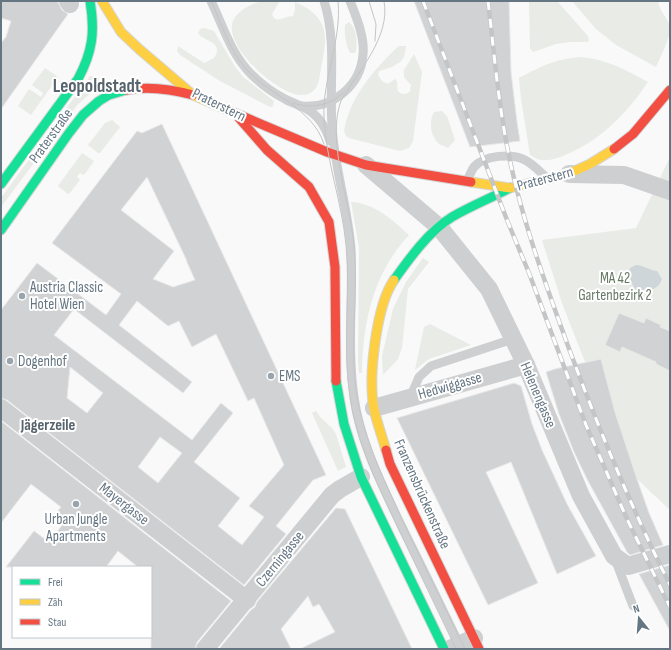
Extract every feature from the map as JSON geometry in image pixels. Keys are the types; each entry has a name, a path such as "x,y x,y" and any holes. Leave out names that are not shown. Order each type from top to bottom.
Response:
{"main road":[{"name":"Praterstraße","path":"1,184 78,79 87,62 92,40 93,22 90,1"},
{"name":"Praterstern","path":"102,1 121,32 139,49 192,94 235,114 335,155 366,165 510,188 568,174 611,152 633,134 670,90"},
{"name":"Praterstraße","path":"1,230 83,114 103,99 113,93 155,88 178,90 192,94"},
{"path":"235,114 267,150 309,187 329,222 335,267 336,380 344,424 361,478 461,646"},
{"name":"Franzensbrückenstraße","path":"461,646 390,464 374,408 372,379 373,355 381,313 390,286 406,263 426,239 451,218 510,188"}],"street":[{"name":"Praterstern","path":"366,165 439,227"},
{"path":"568,174 624,175 670,191"},
{"name":"Helenengasse","path":"439,227 489,289 526,365 581,496 621,561"},
{"name":"Hedwiggasse","path":"374,408 526,365"},
{"name":"Mayergasse","path":"1,408 247,600"},
{"name":"Czerningasse","path":"205,649 247,600 332,495 361,478"},
{"path":"621,561 670,554"}],"lane":[{"path":"212,1 233,50 246,68 256,79 280,97 307,109 319,119 329,136 335,155"},
{"path":"324,1 327,8 331,36 332,137 351,247 351,364 354,399 359,423 382,486 461,646"},
{"path":"298,105 316,106 331,102 346,91 360,70 363,54 361,34 350,1"},
{"path":"467,181 474,167 480,162 504,156 516,156 524,160 548,179"},
{"path":"410,398 419,377 431,366 514,339"},
{"path":"621,561 633,606"}],"green space":[{"path":"262,1 280,1 272,14 275,19 293,16 295,2 308,9 317,17 322,25 325,34 324,55 318,83 315,89 310,93 300,95 279,87 245,57 237,45 233,34 232,24 236,15 253,4"},
{"path":"529,1 557,1 588,36 589,41 556,44 533,52 530,48"},
{"path":"572,1 658,1 670,27 670,31 656,67 616,45 596,29"},
{"path":"349,22 354,28 356,35 355,53 350,53 347,47 345,25"},
{"path":"204,28 214,31 234,65 243,77 274,101 273,106 270,107 220,81 180,55 177,51 178,46 204,63 214,58 217,48 212,42 198,33 200,29"},
{"path":"399,46 406,46 404,57 400,62 392,67 379,71 378,75 382,81 388,84 395,79 397,81 397,89 399,92 403,94 408,93 411,85 404,77 404,70 414,54 422,72 413,141 409,148 400,151 349,138 346,136 344,131 347,119 357,95 364,84"},
{"path":"581,57 599,60 624,69 648,82 622,115 590,142 565,155 551,160 537,159 530,155 519,78 549,64 564,59"},
{"path":"45,68 58,77 31,115 18,106 29,89 41,97 43,93 32,85"},
{"path":"90,76 97,78 102,84 78,104 1,207 1,198"},
{"path":"442,111 447,116 455,140 448,148 435,140 431,128 431,120 434,112"},
{"path":"112,120 120,127 100,153 98,153 88,145 105,123"},
{"path":"82,153 94,161 84,175 80,173 77,177 80,180 68,194 58,186"},
{"name":"MA 42 Gartenbezirk 2","path":"670,157 670,510 637,479 615,412 601,359 585,362 562,303 542,240 636,228"},
{"path":"351,202 368,205 383,213 409,235 387,266 372,299 365,335 362,373 359,373 358,362 359,248"},
{"path":"423,258 429,262 408,289 402,348 398,359 383,375 382,356 393,309 406,282"},
{"path":"430,324 471,345 429,359 415,370 424,327"},
{"path":"316,411 336,434 346,467 338,471 312,413"}],"shaded area":[{"path":"636,265 657,271 662,279 660,283 653,289 640,293 635,290 628,274 630,268"}],"building":[{"path":"1,1 56,1 62,10 68,14 1,109 1,43 6,37 11,21 1,18"},
{"path":"414,1 509,1 511,72 520,141 470,147"},
{"path":"162,124 326,475 313,480 276,526 286,534 244,585 7,400 1,398 1,310 37,263 106,315 121,294 52,243 137,131 142,133","holes":["147,177 195,280 173,287 153,279 174,251 121,210","137,301 168,326 179,321 192,347 216,334 248,401 254,398 284,465 249,506 264,517 242,545 218,526 240,498 194,462 233,413 221,403 192,440 54,335 74,309 183,393 192,382 119,325","70,367 103,393 87,413 67,398","160,437 182,453 158,483 138,467"]},
{"path":"619,313 644,323 646,318 661,325 660,327 670,331 670,371 656,364 656,362 622,347 620,352 605,345"},
{"path":"601,359 615,412 637,479 649,513 663,545 630,555 588,481 574,452 559,414 546,372"},
{"path":"514,383 521,386 532,424 542,450 567,504 596,556 557,574 511,462 486,472 538,583 488,605 397,418"},
{"path":"1,421 231,601 197,642 195,649 151,649 152,566 137,566 118,551 107,566 6,567 34,531 49,542 67,519 57,512 61,507 31,484 1,523"},
{"path":"336,508 345,509 412,649 300,649 335,632 319,604 313,607 308,596 281,629 291,649 219,649 255,607 257,602"},
{"path":"670,565 670,631 639,574"}],"tram line":[{"path":"211,1 230,45 240,62 256,78 310,120 318,131 324,144"},
{"path":"338,1 337,31 326,89 324,118 325,134 346,245 348,283 347,359 353,415 363,449 384,498 456,649"},
{"path":"369,1 376,24 375,41"},
{"path":"384,1 385,14 383,28 378,41 364,66 341,101 337,116 337,150 353,237 355,256 354,372 356,391 370,446 384,481 465,649"},
{"path":"293,103 306,106 319,105 332,101 343,93"}],"railway":[{"path":"423,1 507,220 529,273 586,425 627,519 670,607"},
{"path":"488,1 505,133 513,176 534,250 591,407 628,496 670,585"}],"traffic: fast":[{"path":"1,184 78,79 83,69 92,41 92,12 90,1"},
{"path":"1,230 83,115 99,101 109,95 126,90"},
{"path":"394,280 406,263 435,230 459,213 510,188"},
{"path":"336,381 344,424 361,477 444,649"}],"traffic: slow":[{"path":"102,1 121,32 139,49 193,95 223,108"},
{"path":"471,182 510,188 568,174 590,164 614,149"},
{"path":"386,450 374,409 372,379 378,324 382,307 394,280"}],"traffic: jam":[{"path":"126,90 143,88 160,89 193,95"},
{"path":"614,149 633,134 670,90"},
{"path":"223,108 327,152 366,165 471,182"},
{"path":"239,118 267,150 309,187 329,222 335,267 336,381"},
{"path":"386,450 390,464 479,649"}],"place":[{"name":"Austria Classic Hotel Wien","path":"22,296"},
{"name":"Dogenhof","path":"10,361"},
{"name":"EMS","path":"271,376"},
{"name":"Urban Jungle Apartments","path":"76,504"}],"district":[{"name":"Leopoldstadt","path":"97,86"},
{"name":"Jägerzeile","path":"48,425"}]}
